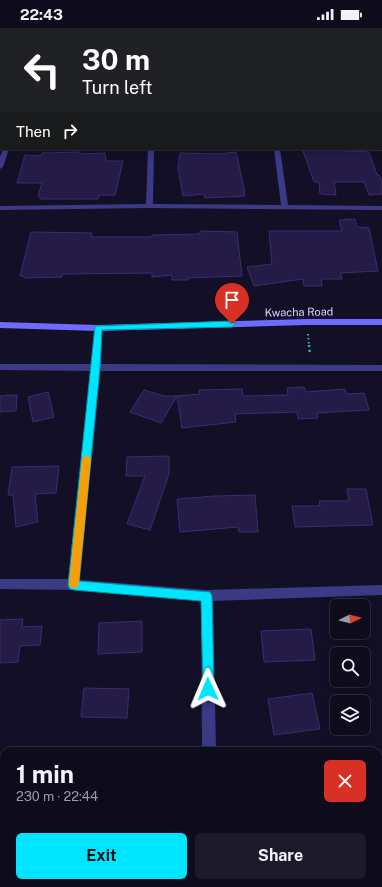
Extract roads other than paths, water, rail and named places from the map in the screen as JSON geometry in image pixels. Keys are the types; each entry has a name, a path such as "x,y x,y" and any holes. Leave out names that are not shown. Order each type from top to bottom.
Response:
{"main road":[{"name":"Kwacha Road","path":"0,325 98,328 306,322 382,322"}],"street":[{"path":"0,167 6,150"},
{"path":"149,206 151,150"},
{"path":"277,150 285,206"},
{"path":"0,208 149,206 382,208"},
{"path":"74,585 96,368 98,328"},
{"path":"0,367 382,368"},
{"path":"0,584 74,585 207,596 382,590"},
{"path":"207,596 209,747"}]}
